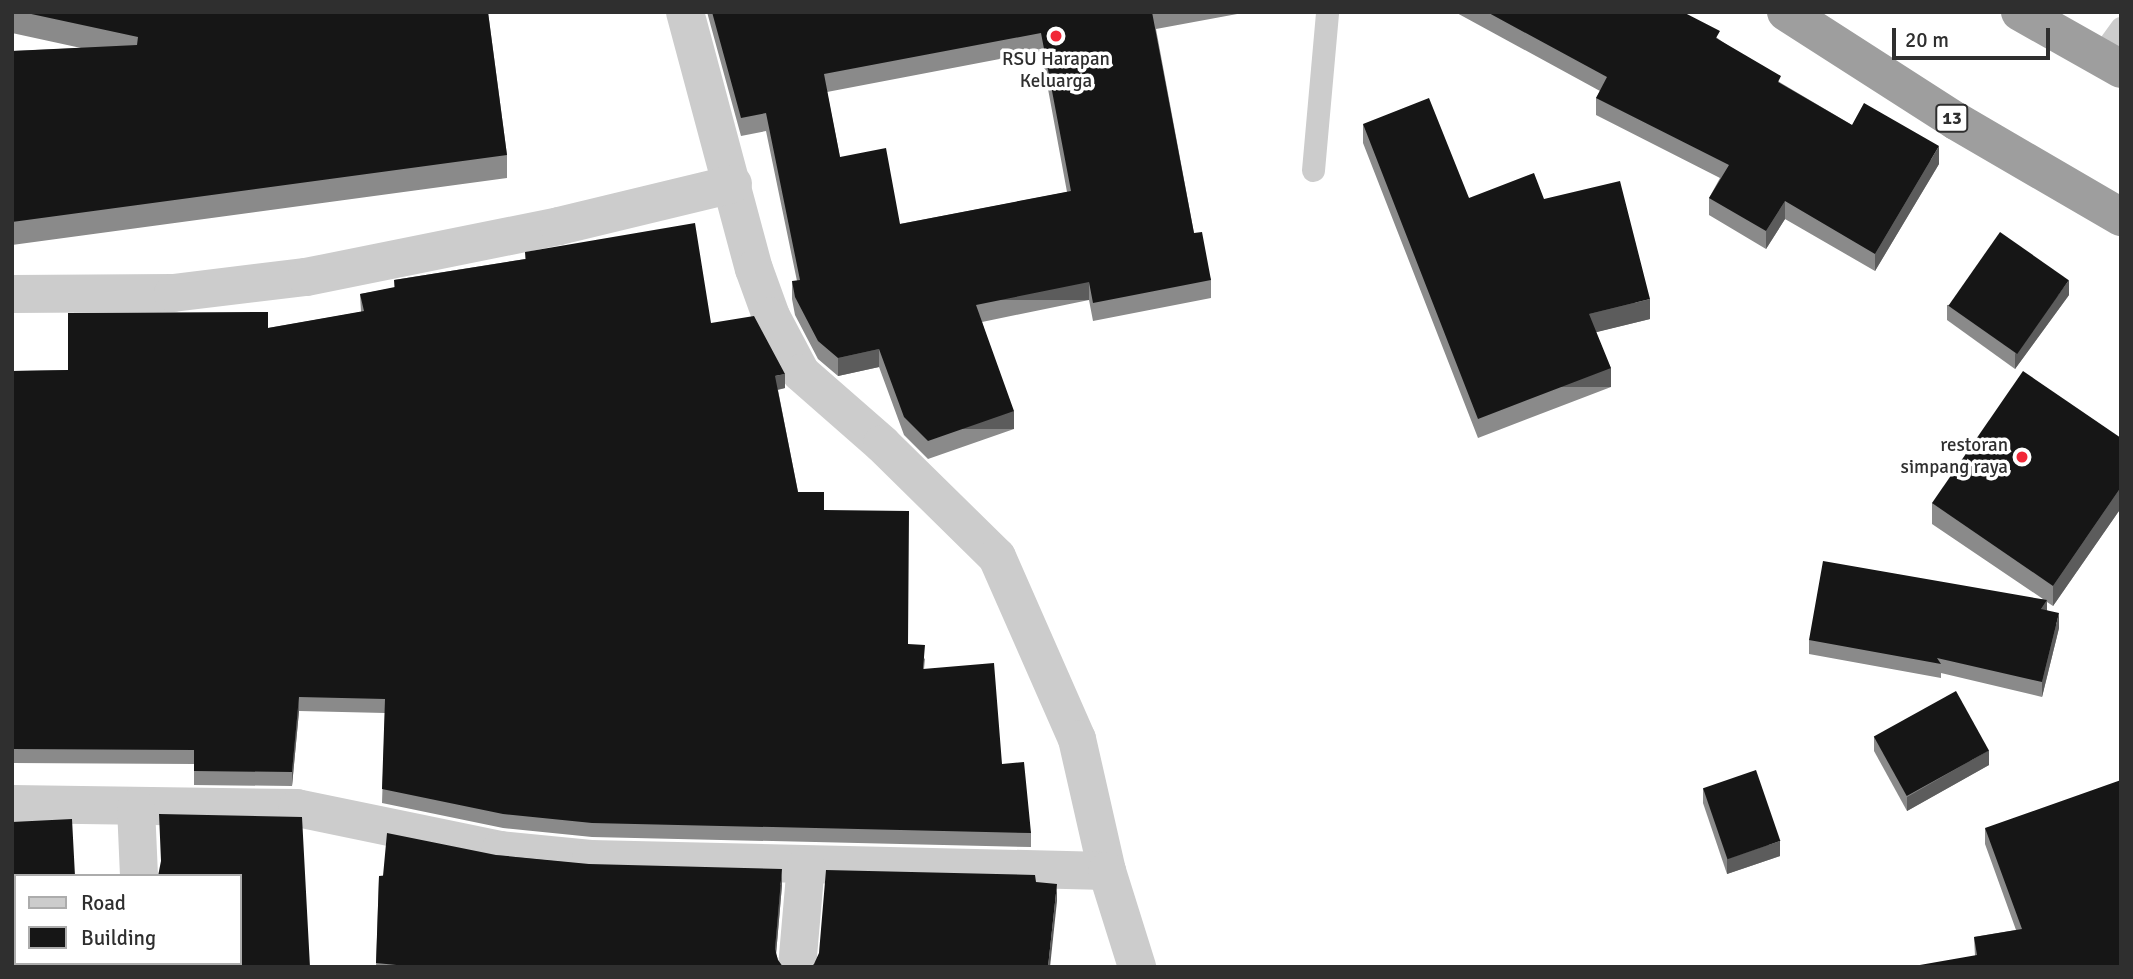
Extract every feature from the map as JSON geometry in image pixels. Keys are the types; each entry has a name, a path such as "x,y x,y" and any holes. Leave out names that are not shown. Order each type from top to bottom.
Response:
{"highway":[{"name":"13","path":"1786,12 1956,121 2121,217"},
{"path":"2020,12 2114,51"}],"street":[{"path":"685,12 754,269 771,316 801,373 882,444 997,557 1077,740 1107,872 1138,967"},
{"path":"12,294 173,293 306,277 559,226 733,184"},
{"path":"12,804 298,808 500,850 591,859 1107,872"},
{"path":"136,807 139,874"},
{"path":"797,967 806,865"}],"lane":[{"path":"1314,170 1327,12"}],"building":[{"path":"22,12 488,12 507,155 12,222 12,51 137,45 138,37"},
{"path":"712,12 1152,12 1194,233 1202,232 1211,280 1093,303 1089,282 976,305 1014,411 928,441 904,417 879,349 838,358 818,341 795,297 792,281 800,280 766,113 741,118","holes":["1041,33 1071,191 900,224 886,148 840,157 824,74"]},
{"path":"1487,12 1683,12 1720,31 1716,38 1781,76 1778,82 1852,125 1864,103 1939,146 1875,254 1785,201 1766,231 1709,198 1729,165 1596,98 1607,77"},
{"path":"1429,98 1469,198 1534,173 1544,199 1620,181 1650,299 1589,314 1611,368 1478,419 1363,124"},
{"path":"695,223 711,323 754,316 785,374 775,376 798,492 824,492 824,510 909,511 908,644 925,645 923,669 994,663 1002,764 1024,762 1031,833 592,823 503,814 382,789 385,699 299,697 292,772 194,771 194,750 12,749 12,371 68,370 68,313 268,312 268,328 364,311 360,294 395,287 394,280 526,259 525,252"},
{"path":"2000,232 2069,280 2017,354 1948,306"},
{"path":"2023,371 2121,438 2121,487 2053,586 1932,503"},
{"path":"1823,561 2047,600 2041,609 2059,613 2042,682 1937,658 1941,664 1809,640"},
{"path":"1956,691 1989,750 1907,796 1874,737"},
{"path":"1756,770 1780,841 1727,859 1703,788"},
{"path":"2121,780 2121,967 1914,967 1977,955 1974,937 2022,929 1985,828"},
{"path":"159,814 302,817 310,967 159,967 242,965 242,874 158,874 161,861"},
{"path":"72,819 75,874 14,874 14,965 127,967 12,967 12,822"},
{"path":"387,833 496,855 589,864 782,869 775,949 783,967 417,967 376,963 379,876 383,876"},
{"path":"826,870 1035,875 1036,882 1057,884 1048,967 811,967 819,953"}],"place":[{"name":"RSU Harapan Keluarga","path":"1056,36"},
{"name":"restoran simpang raya","path":"2022,457"}]}
